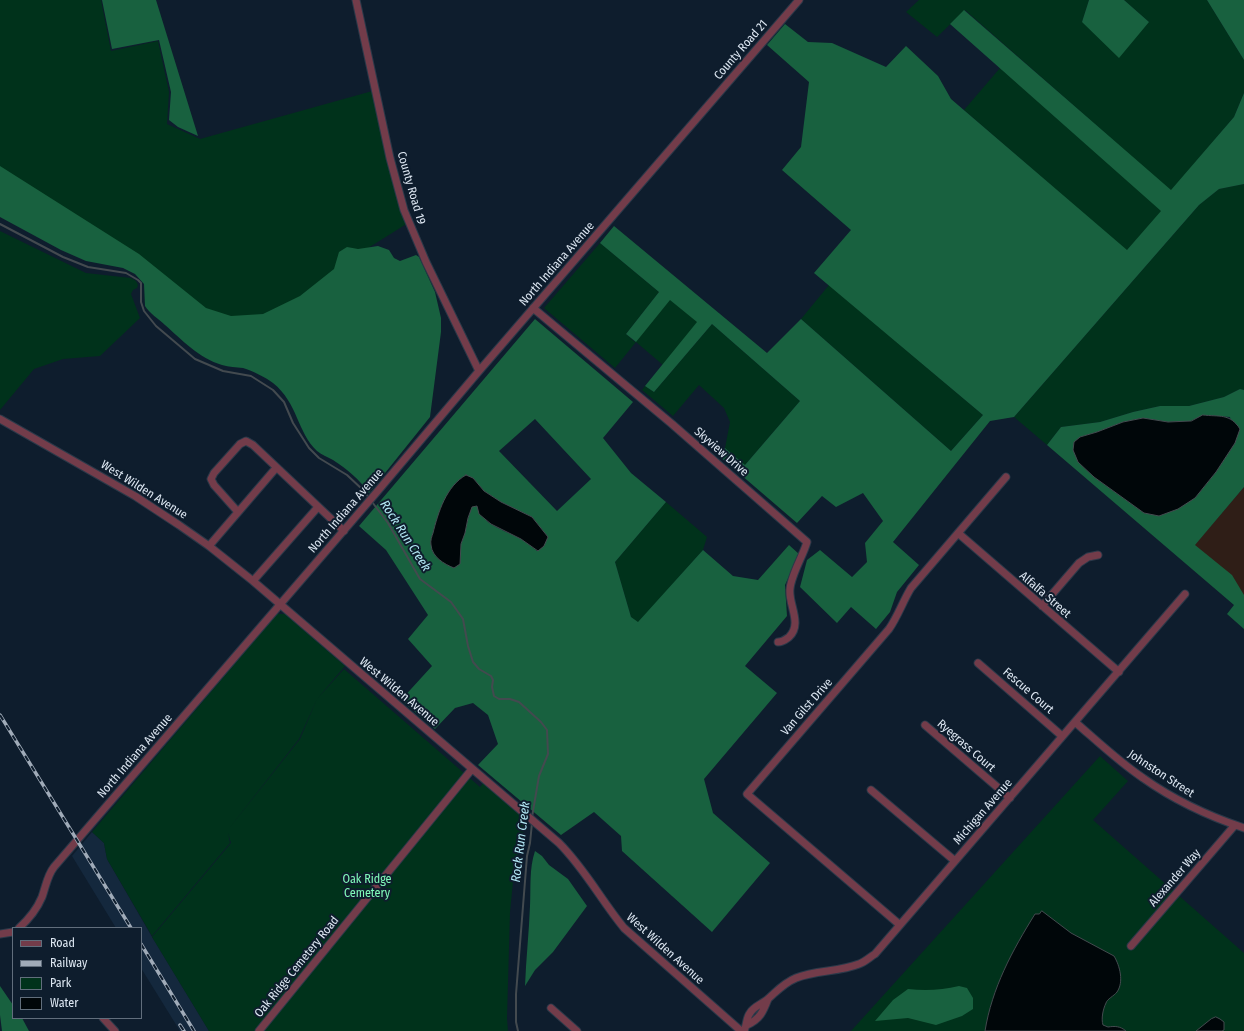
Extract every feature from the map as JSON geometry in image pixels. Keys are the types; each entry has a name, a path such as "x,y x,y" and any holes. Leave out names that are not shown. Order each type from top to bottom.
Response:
{"street":[{"name":"County Road 19","path":"356,0 390,158 404,210 426,262 479,371"},
{"name":"County Road 21","path":"701,114 798,0"},
{"name":"North Indiana Avenue","path":"20,927 37,908 48,878 54,867 365,507 479,371 701,114"},
{"name":"Skyview Drive","path":"533,308 672,424 807,542 790,589 790,600 796,619 794,629 791,635 782,642 778,642"},
{"name":"West Wilden Avenue","path":"0,419 135,496 209,546 253,581 542,828 573,857 608,909 624,928 744,1029"},
{"path":"238,512 214,485 211,479 240,444 246,441 253,445 344,531"},
{"path":"209,546 276,468"},
{"name":"Van Gilst Drive","path":"900,925 747,794 889,629 896,619 911,588 1006,477"},
{"path":"253,581 318,506"},
{"name":"Alfalfa Street","path":"958,533 1119,672"},
{"path":"1042,606 1079,563 1088,557 1098,555"},
{"name":"Michigan Avenue","path":"744,1029 749,1014 768,999 782,985 803,975 849,967 861,963 875,954 1186,594"},
{"name":"Fescue Court","path":"978,663 1062,736"},
{"name":"Johnston Street","path":"1075,722 1113,755 1154,785 1195,808 1244,828"},
{"name":"Ryegrass Court","path":"925,725 1010,798"},
{"name":"Oak Ridge Cemetery Road","path":"259,1031 472,769"},
{"path":"871,790 955,861"},
{"name":"Alexander Way","path":"1131,946 1235,825"},
{"path":"0,934 12,932"},
{"path":"551,1008 577,1031"},
{"path":"104,1019 115,1031"}],"shaded area":[{"path":"1244,487 1244,614 1194,545"},
{"path":"92,832 104,843 107,859 209,1031 180,1031 142,970 142,927 115,927 72,856"}],"green space":[{"path":"0,0 101,0 111,51 158,41 169,92 167,124 200,139 376,90 408,223 349,260 302,298 264,317 232,319 205,309 0,169"},
{"path":"102,0 156,0 198,136 178,127 169,120 171,92 159,40 112,49"},
{"path":"919,0 1089,0 1082,22 1149,22 1124,0 1207,0 1244,60 1244,93 1234,117 1171,191 965,10 937,37 906,12"},
{"path":"1089,0 1124,0 1149,22 1119,58 1082,22"},
{"path":"1207,0 1244,0 1244,60"},
{"path":"964,10 1171,190 1234,117 1244,93 1244,184 1219,189 1199,205 1014,417 990,421 893,542 919,565 897,592 890,612 876,629 851,607 837,623 800,587 807,560 820,550 852,577 867,562 865,543 883,521 863,493 836,507 822,496 797,523 719,456 725,448 745,465 800,401 712,324 654,392 645,386 697,322 670,300 636,342 626,334 659,292 600,243 614,226 767,353 801,319 951,451 983,415 814,273 851,230 782,170 801,147 809,82 767,45 785,24 808,42 832,43 886,67 906,46 938,76 951,99 1127,250 1161,211 950,24"},
{"path":"1000,68 1162,211 1127,251 964,110"},
{"path":"0,166 139,254 206,308 231,316 263,314 300,296 334,269 339,252 347,247 358,249 378,246 389,250 394,258 400,261 416,255 419,257 435,292 441,318 441,332 430,417 369,493 348,471 317,451 310,443 288,399 273,383 263,376 247,369 222,365 206,358 191,348 152,314 145,306 144,284 135,274 123,268 86,261 61,250 0,217"},
{"path":"1244,184 1244,390 1240,389 1224,397 1189,406 1160,406 1100,422 1061,427 1047,445 1014,417 1199,205 1219,189"},
{"path":"0,231 86,273 131,278 136,281 138,285 137,288 133,290 131,294 140,318 100,356 63,359 34,369 0,410"},
{"path":"600,243 659,292 626,334 635,342 670,299 698,322 663,365 636,342 615,368 544,308"},
{"path":"829,285 983,415 951,451 801,319"},
{"path":"535,319 633,402 603,438 631,473 666,502 615,562 631,617 638,622 703,550 733,576 758,580 789,545 799,554 785,585 787,616 745,666 777,693 704,779 713,813 770,863 712,932 622,851 621,836 594,812 561,835 478,765 498,744 488,715 473,703 455,708 435,729 401,700 432,666 408,639 428,615 386,550 359,526","holes":["535,419 591,479 557,511 499,451","473,478 484,491 501,502 532,517 548,537 537,551 521,539 488,522 479,512 477,506 472,506 461,544"]},
{"path":"712,324 800,401 745,465 725,448 730,422 724,408 699,385 673,416 642,390 645,386 654,392"},
{"path":"1240,389 1244,390 1244,487 1195,545 1232,575 1244,595 1244,629 1227,614 1234,605 1047,445 1061,427 1100,422 1160,406 1189,406 1224,397","holes":["1203,415 1230,417 1235,443 1216,472 1195,498 1144,513 1094,477 1078,462 1080,437 1123,422 1143,418 1168,422 1191,421"]},
{"path":"666,502 707,537 703,550 638,623 631,617 615,562"},
{"name":"Oak Ridge Cemetery","path":"277,614 285,614 345,666 317,699 344,669 480,787 483,783 521,817 519,820 525,826 514,872 510,912 507,1018 508,1031 209,1031 152,937 231,843 228,833 230,843 152,936 107,859 104,843 92,832","holes":["317,699 300,739 227,831 299,739"]},
{"path":"1100,756 1128,781 1093,820 1244,953 1244,1031 851,1031"},
{"path":"535,851 542,856 549,865 568,879 587,906 553,952 535,970 525,986 530,916 531,871"},
{"path":"0,986 12,1004 12,1019 23,1019 29,1031 2,1031 0,1015"},
{"path":"959,986 967,988 973,998 973,1009 962,1016 936,1025 908,1018 875,1021 893,1000 908,989 934,990"}],"water":[{"path":"1203,415 1224,417 1232,420 1240,429 1235,443 1216,472 1195,498 1178,509 1159,516 1144,513 1094,477 1078,462 1073,450 1074,442 1080,437 1123,422 1143,418 1168,422 1191,421"},
{"path":"466,475 473,478 484,491 501,502 532,517 548,537 544,546 538,551 521,539 491,524 479,514 477,506 472,507 468,518 461,544 460,564 454,568 439,560 432,549 431,543 437,517 448,493 459,480"},
{"path":"1042,911 1071,933 1114,956 1118,964 1121,979 1117,992 1109,999 1103,1011 1102,1023 1108,1027 1113,1026 1122,1028 1126,1031 985,1031 988,1015 1004,970 1018,942 1035,914 1039,914"},
{"path":"1216,1017 1224,1022 1224,1030 1196,1031 1211,1019"}],"waterway":[{"name":"Rock Run Creek","path":"0,224 63,257 88,267 126,273 138,280 141,283 141,302 144,311 156,326 195,359 223,371 251,376 273,390 284,402 293,423 309,448 319,458 347,475 363,490 388,523 420,579 451,602 463,619 468,646 473,662 479,669 491,676 493,680 492,687 494,696 499,699 510,699 519,702 541,722 547,730 548,754 539,776 532,817"},
{"name":"Rock Run Creek","path":"518,1031 516,1022 516,994 527,856 532,823"}],"railway":[{"path":"0,715 130,927"},
{"path":"142,946 194,1031"},
{"path":"180,1025 184,1031"}]}
